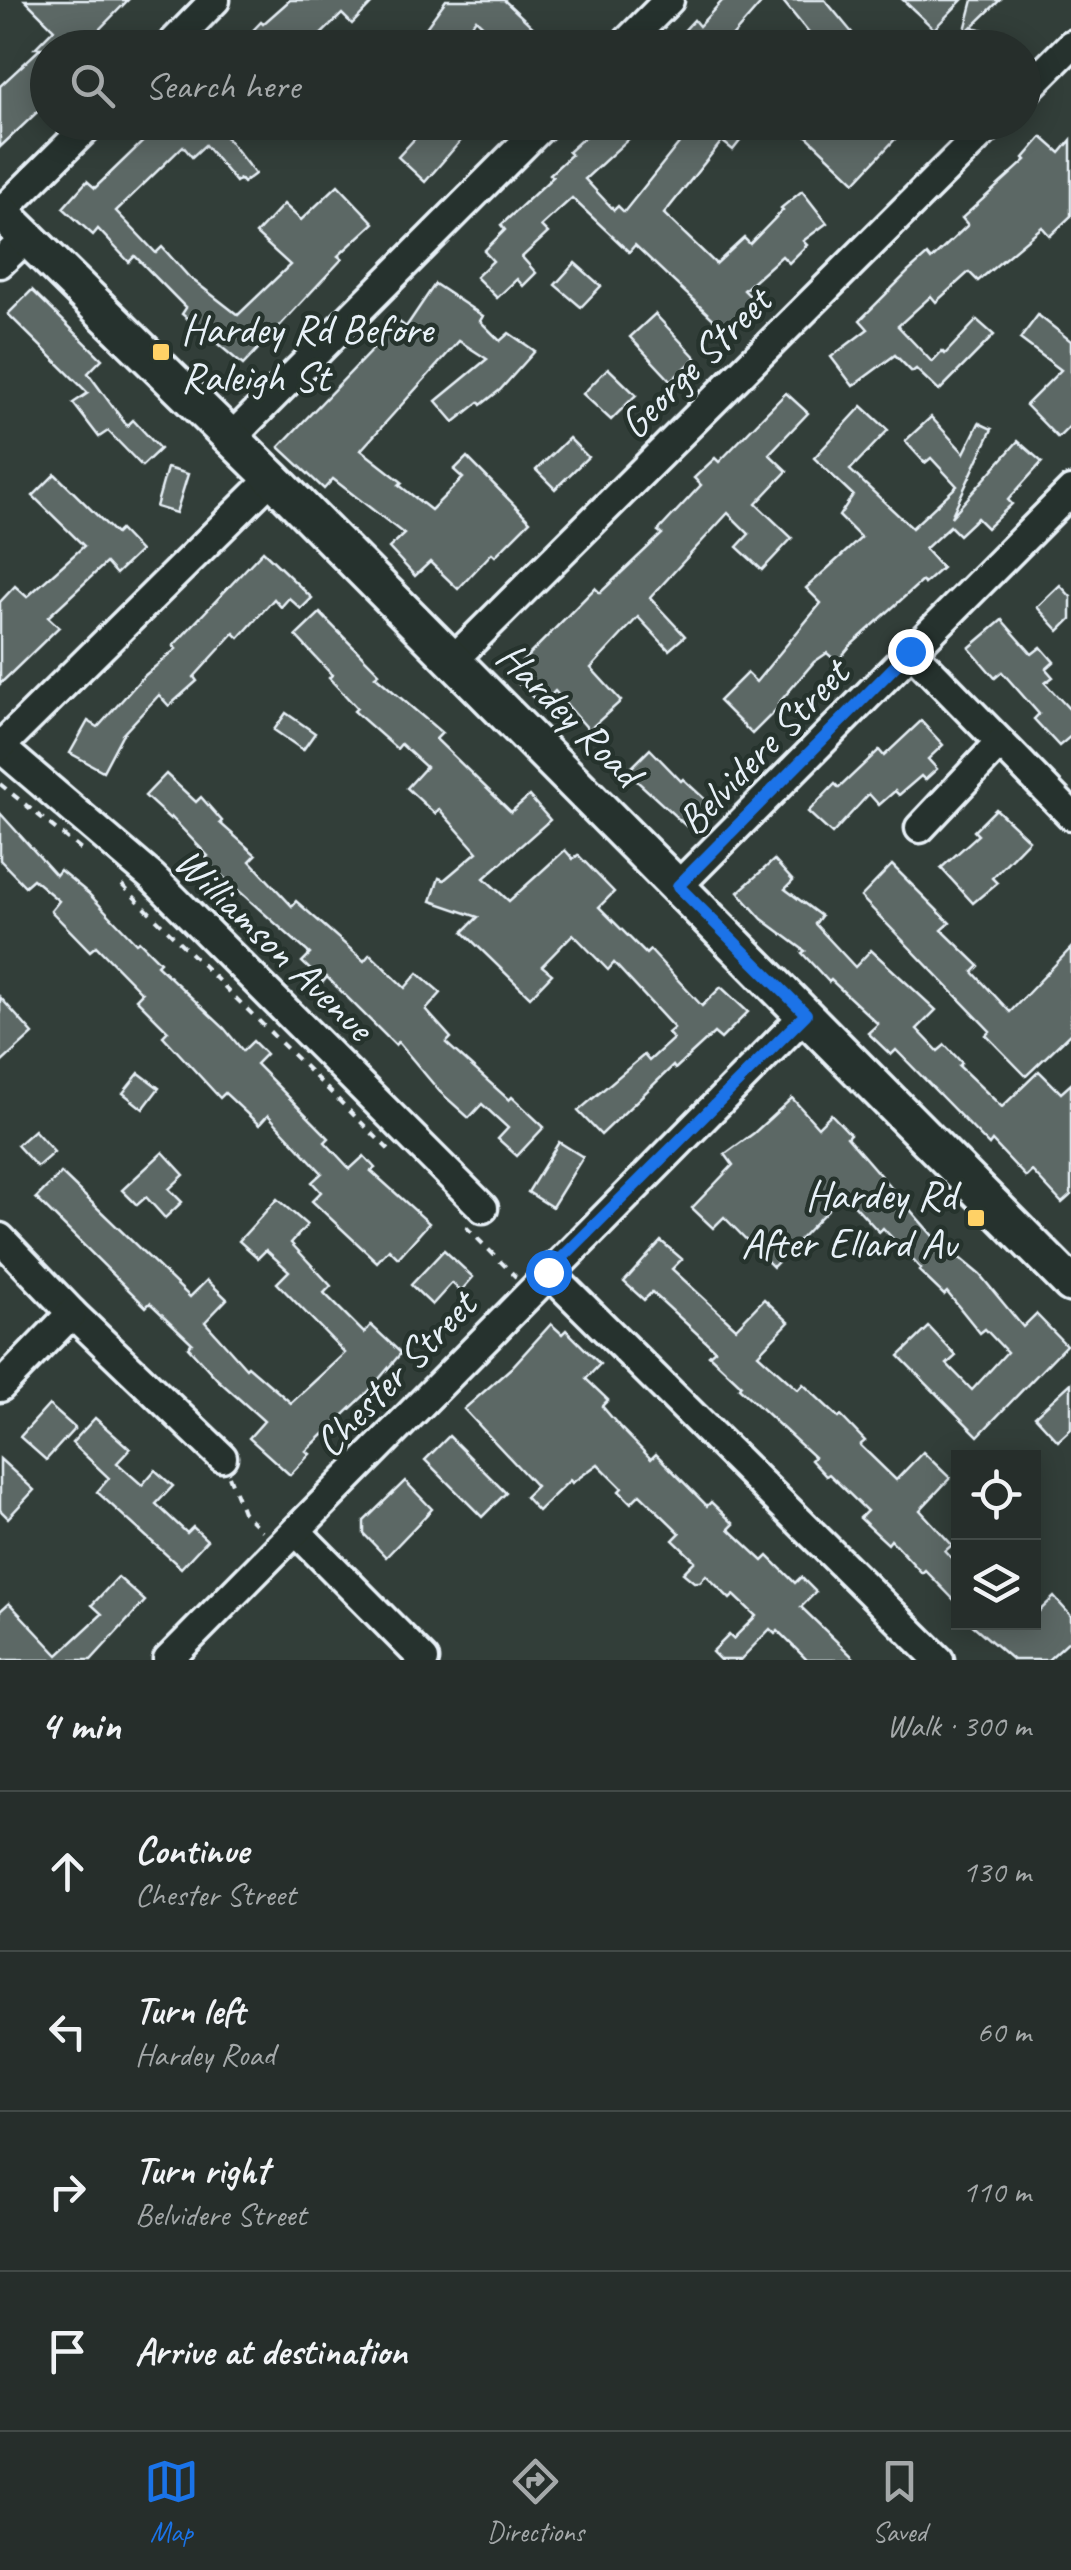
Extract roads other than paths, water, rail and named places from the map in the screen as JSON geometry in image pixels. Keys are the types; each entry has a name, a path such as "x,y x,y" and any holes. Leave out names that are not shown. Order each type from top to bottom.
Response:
{"main road":[{"name":"Hardey Road","path":"0,211 272,478 1071,1284"}],"street":[{"path":"186,30 216,0"},
{"path":"640,30 669,0"},
{"path":"1041,75 1071,44"},
{"path":"0,211 73,140"},
{"path":"231,438 528,140"},
{"name":"George Street","path":"453,660 974,140"},
{"path":"0,263 26,238"},
{"path":"0,747 272,478"},
{"name":"Belvidere Street","path":"678,886 1071,491"},
{"path":"910,651 1071,814"},
{"path":"920,828 1000,743"},
{"name":"Williamson Avenue","path":"0,747 152,878 474,1217"},
{"name":"Chester Street","path":"168,1660 806,1014"},
{"path":"0,1238 222,1457"},
{"path":"539,1281 938,1660"},
{"path":"0,1387 72,1313"},
{"path":"288,1539 424,1660"}],"place":[{"name":"Hardey Rd Before Raleigh St","path":"161,352"},
{"name":"Hardey Rd After Ellard Av","path":"976,1218"}]}
